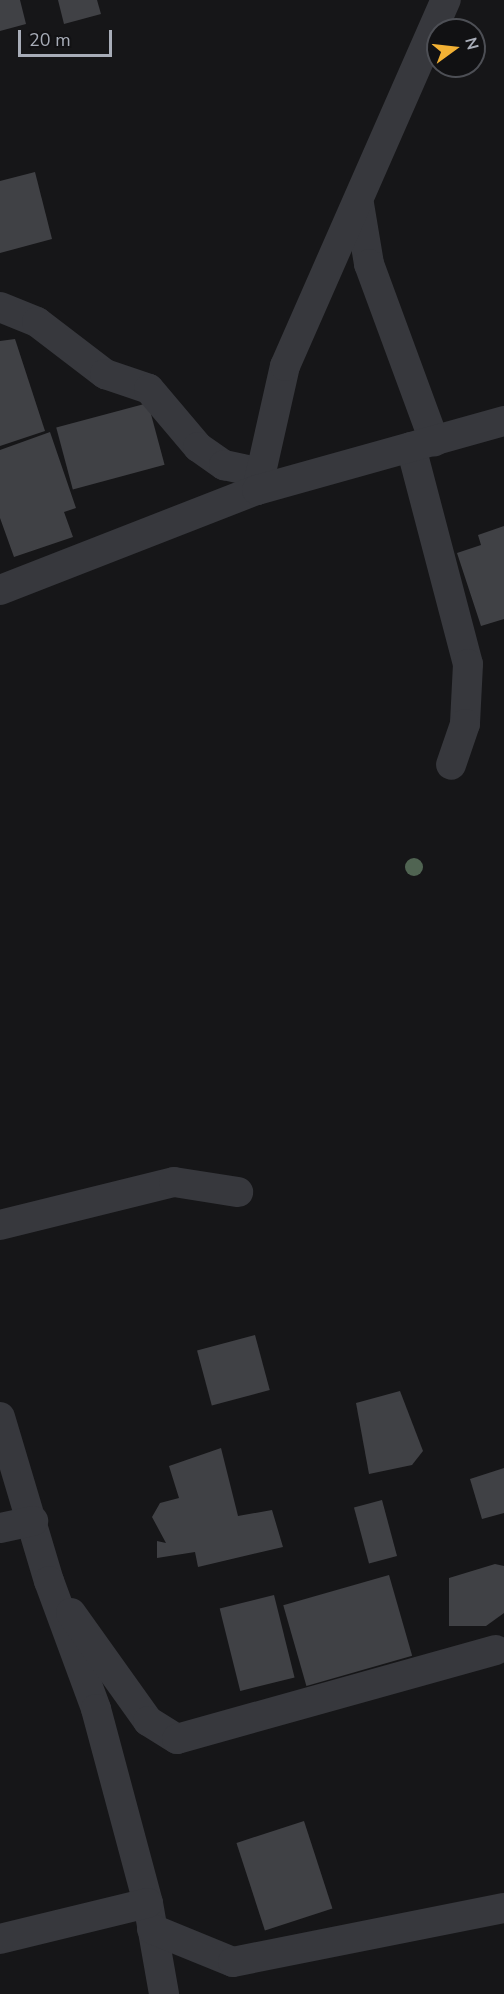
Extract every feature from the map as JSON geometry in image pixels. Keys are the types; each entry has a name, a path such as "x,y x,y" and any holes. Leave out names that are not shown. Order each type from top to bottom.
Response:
{"street":[{"path":"259,482 285,366 318,281 359,204 446,0"},
{"path":"359,204 369,264 423,444 468,663 465,724 451,765"},
{"path":"0,307 37,321 105,374 149,388 198,447 224,465 259,482"},
{"path":"0,590 259,482 423,444 504,421"},
{"path":"0,1225 174,1182 238,1192"},
{"path":"0,1417 33,1521 49,1581 96,1709 150,1916 164,1994"},
{"path":"0,1528 33,1521"},
{"path":"49,1581 148,1721 177,1738 496,1650"},
{"path":"0,1939 150,1916 233,1962 504,1908"}],"building":[{"path":"0,0 20,0 26,24 0,31"},
{"path":"58,0 97,0 101,14 64,24"},
{"path":"35,172 52,239 0,253 0,181"},
{"path":"15,339 45,431 0,446 0,341"},
{"path":"148,403 165,465 73,489 56,428"},
{"path":"50,432 76,508 64,512 73,537 14,557 0,518 0,450"},
{"path":"504,526 504,619 481,626 457,553 481,545 478,535"},
{"path":"255,1335 270,1390 212,1406 197,1351"},
{"path":"400,1391 423,1451 412,1465 369,1474 356,1403"},
{"path":"221,1448 238,1516 272,1510 283,1547 198,1567 195,1552 157,1558 157,1541 166,1543 152,1517 160,1503 179,1498 169,1466"},
{"path":"504,1468 504,1513 482,1519 470,1479"},
{"path":"382,1500 397,1556 369,1564 354,1508"},
{"path":"495,1564 504,1566 504,1613 486,1626 449,1626 449,1578"},
{"path":"389,1575 412,1656 306,1686 283,1605"},
{"path":"274,1595 295,1677 240,1691 220,1609"},
{"path":"304,1821 332,1908 265,1930 236,1843"}]}
